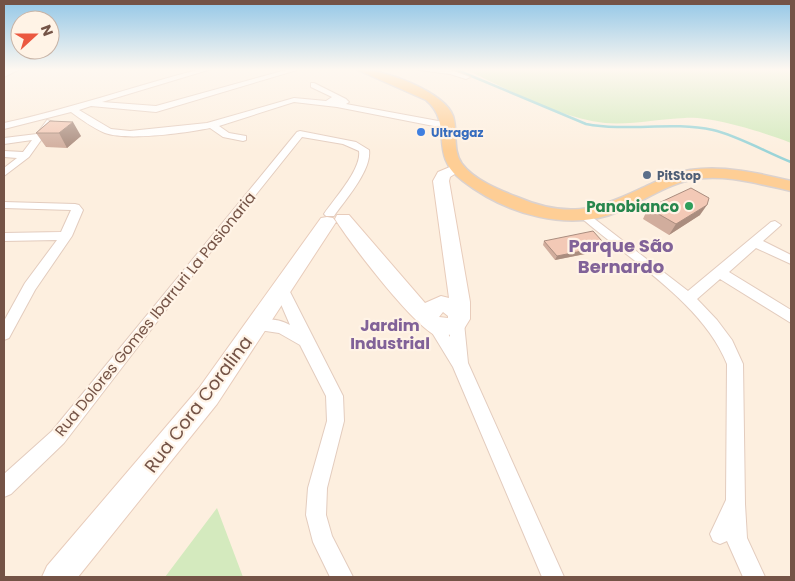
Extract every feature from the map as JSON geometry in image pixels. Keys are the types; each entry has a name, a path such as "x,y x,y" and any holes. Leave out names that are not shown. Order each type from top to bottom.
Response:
{"main road":[{"path":"426,97 437,110 444,125 440,157 470,187 526,214 569,223 587,218 688,175 725,174 791,186"},
{"path":"587,218 615,216 689,184 701,181 728,181 791,193"}],"street":[{"path":"4,126 35,121 108,97"},
{"path":"90,103 156,109 198,97"},
{"path":"331,97 338,102"},
{"path":"72,109 94,124 118,133 158,132 212,126 294,100 338,102 444,125"},
{"path":"4,173 26,154 55,115"},
{"path":"11,116 35,121"},
{"path":"212,126 226,135 243,138"},
{"name":"Rua Dolores Gomes Ibarruri La Pasionaria","path":"4,487 58,437 222,229 300,134 357,146 365,152 364,163"},
{"path":"4,141 40,136"},
{"path":"4,154 26,154"},
{"name":"Rua Cora Coralina","path":"58,577 208,396 281,288 333,218 364,163"},
{"path":"444,316 460,302 455,280 441,181 443,175 453,170"},
{"path":"4,204 75,207 77,213 66,236 8,318 4,334"},
{"path":"333,218 401,287 444,316 460,364 553,577"},
{"path":"587,218 644,262 687,300 716,328 732,352 735,364 735,504 737,539 754,577"},
{"path":"687,300 775,225"},
{"path":"4,237 66,236"},
{"path":"754,242 791,260"},
{"path":"719,272 791,317"},
{"path":"281,288 306,342 332,389 336,404 336,418 316,489 313,509 317,528 324,546 342,577"},
{"path":"444,316 460,364"},
{"path":"257,325 282,327 306,342"},
{"path":"720,534 735,504"}],"green space":[{"path":"524,97 791,97 791,143 739,126 709,120 696,118 635,123 605,123 570,115"},
{"path":"217,508 243,577 165,577"}],"building":[{"path":"50,121 73,122 59,133 36,133"},
{"path":"691,188 709,198 707,205 676,224 648,208"},
{"path":"593,231 602,241 594,245 597,248 557,256 544,241"}],"waterway":[{"path":"522,97 586,124 618,127 681,126 722,132 791,162"}],"place":[{"name":"Ultragaz","path":"421,132"},
{"name":"PitStop","path":"647,175"},
{"name":"Panobianco","path":"689,206"}],"district":[{"name":"Parque São Bernardo","path":"621,255"},
{"name":"Jardim Industrial","path":"390,334"}]}
